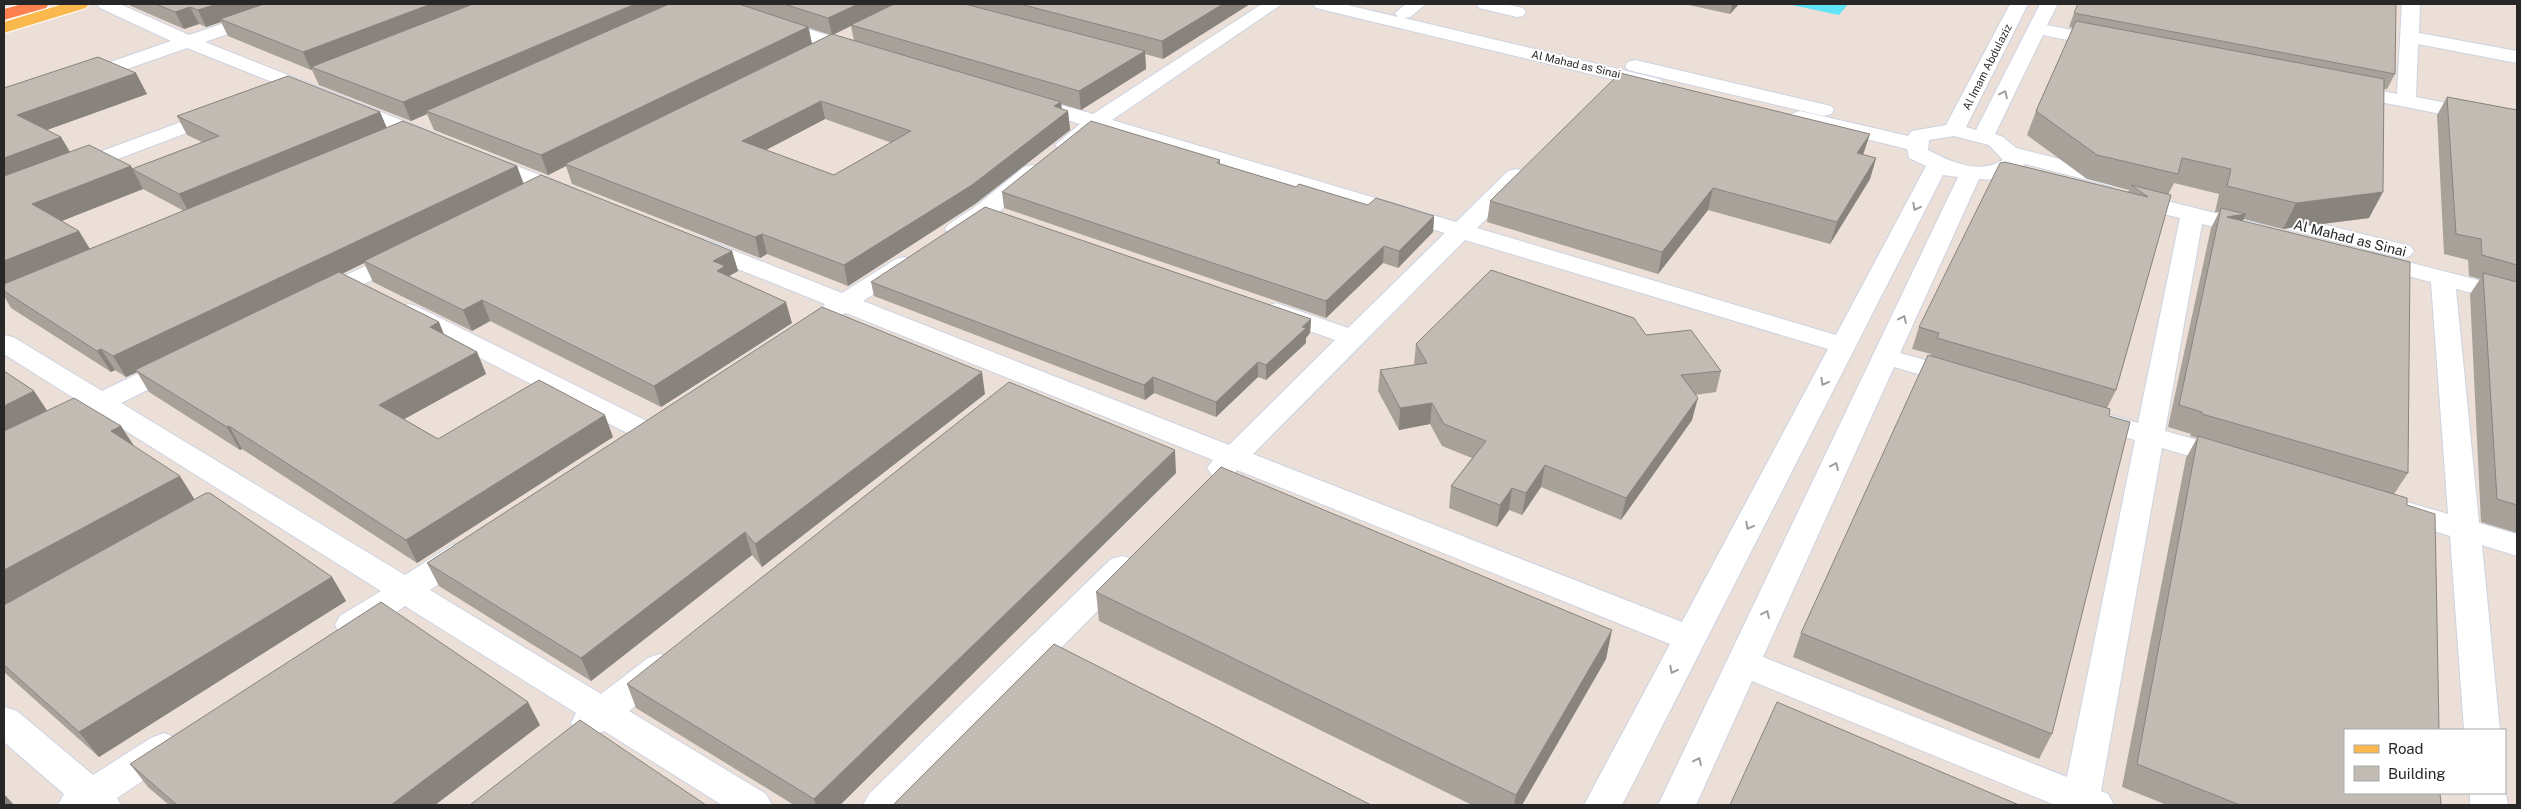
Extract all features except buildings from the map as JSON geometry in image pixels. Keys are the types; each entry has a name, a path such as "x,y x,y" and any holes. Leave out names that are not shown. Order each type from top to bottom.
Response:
{"highway":[{"path":"7,14 40,4"}],"main road":[{"path":"4,28 80,4"}],"street":[{"path":"106,4 188,42 594,204"},
{"path":"68,83 297,4"},
{"path":"712,4 878,57"},
{"path":"811,324 984,211 1164,67 1273,4"},
{"name":"Al Mahad as Sinai","path":"1322,4 1927,148"},
{"name":"Al Mahad as Sinai","path":"1366,4 1411,8 1927,148"},
{"path":"1485,4 1517,12"},
{"name":"Al Imam Abdulaziz","path":"1954,130 2019,4"},
{"path":"1983,137 2049,4"},
{"path":"2406,101 2412,4"},
{"path":"805,56 864,27"},
{"path":"2036,29 2124,46"},
{"path":"2409,37 2517,57"},
{"path":"268,95 324,74"},
{"path":"1598,95 1619,75"},
{"path":"2328,86 2517,123"},
{"path":"1010,96 1843,345"},
{"path":"4,195 241,106"},
{"path":"383,142 437,119"},
{"path":"1602,805 1843,345 1927,148 1954,130 1996,141 2007,160 1995,174 1950,170 1927,148"},
{"path":"1205,485 1536,156"},
{"name":"Al Mahad as Sinai","path":"2007,160 2192,214 2517,297"},
{"name":"Al Mahad as Sinai","path":"2007,160 2517,280"},
{"path":"522,198 574,172"},
{"path":"1677,805 1971,172"},
{"path":"984,211 1011,221"},
{"path":"1743,663 2085,803 2150,436 2192,214"},
{"path":"677,237 844,303 1016,385 1233,458 1690,639"},
{"path":"305,303 418,248"},
{"path":"2443,278 2482,729"},
{"path":"350,282 647,432"},
{"path":"1252,303 1353,338"},
{"path":"4,343 100,403 228,497 405,590 753,805"},
{"path":"4,450 198,355"},
{"path":"1886,357 1980,385"},
{"path":"2065,410 2255,467"},
{"path":"622,448 672,416"},
{"path":"2379,504 2517,545"},
{"path":"331,639 480,541"},
{"path":"882,805 1142,548"},
{"path":"563,743 680,651"},
{"path":"4,721 90,802 182,736"}],"water":[{"path":"1787,4 1848,4 1839,15"}]}
